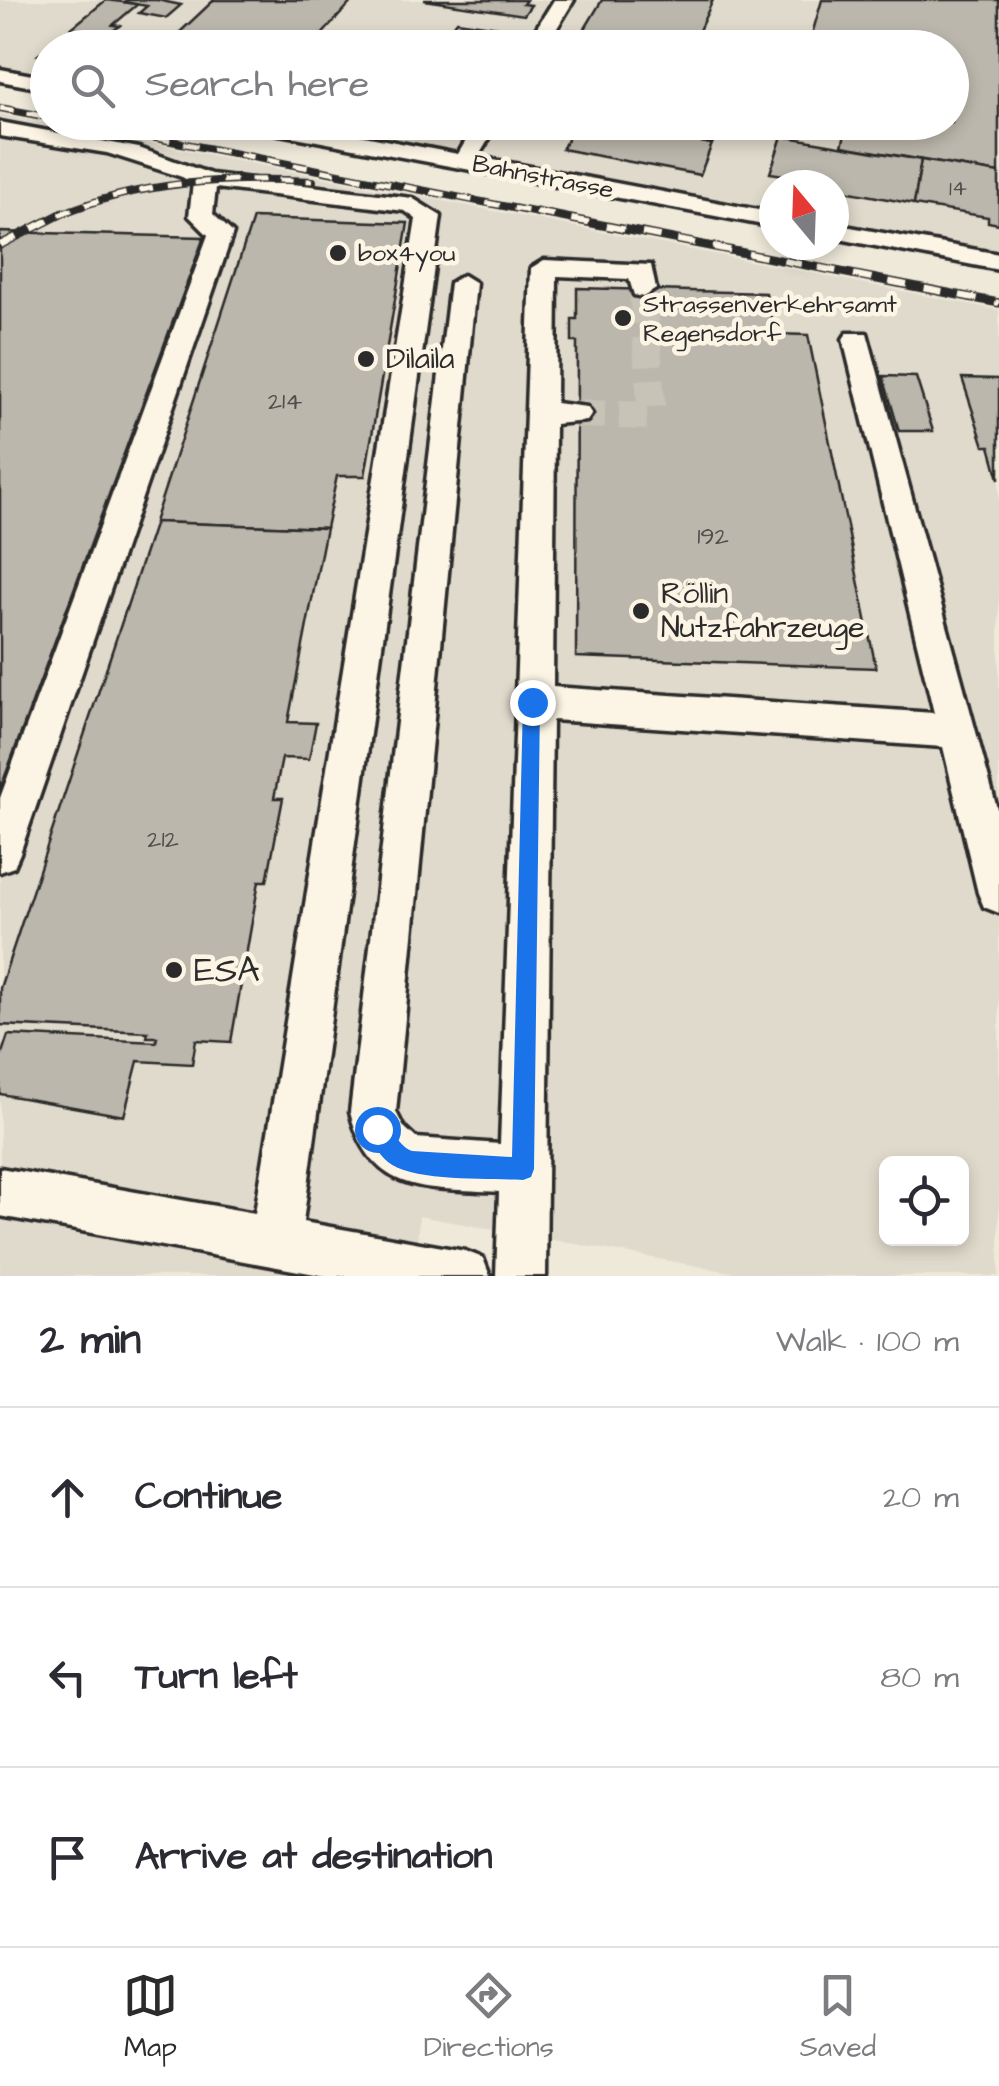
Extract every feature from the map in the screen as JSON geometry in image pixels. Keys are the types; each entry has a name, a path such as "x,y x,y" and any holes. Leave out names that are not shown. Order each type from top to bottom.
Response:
{"street":[{"path":"545,30 564,0"},
{"path":"0,75 30,81"},
{"path":"0,129 30,135"},
{"path":"54,140 168,163 196,172 205,180 412,204 429,216 276,1242"},
{"name":"Bahnstrasse","path":"348,140 759,217"},
{"path":"464,162 477,140"},
{"path":"0,853 221,233 201,216 205,180"},
{"path":"849,234 999,262"},
{"path":"520,1276 532,702 558,413 544,268 643,280"},
{"path":"463,283 373,1112 385,1144 397,1156 412,1162 523,1169"},
{"path":"858,339 999,893"},
{"path":"532,702 958,731"},
{"path":"0,1192 464,1276"}],"shaded area":[{"path":"0,0 999,0 999,272 849,244 849,170 759,170 759,226 301,140 969,140 969,30 30,30 30,89 0,83"},
{"path":"0,114 30,120 30,140 133,140 999,310 999,1276 753,1276 419,1216 415,1276 0,1276"}],"building":[{"path":"106,0 138,4 113,25 120,26 114,30 69,30"},
{"path":"214,0 353,0 326,30 182,30"},
{"path":"424,0 526,0 523,4 531,5 524,15"},
{"path":"602,0 713,0 699,30 584,30"},
{"path":"822,0 999,0 999,173 842,146 844,140 969,140 969,30 813,30"},
{"path":"124,2 181,5 166,18 139,13 147,6"},
{"path":"457,21 512,29 511,30 450,30"},
{"path":"567,140 691,140 712,144 700,175 562,149"},
{"path":"781,140 805,140 921,160 914,204 849,192 849,170 771,170"},
{"path":"921,160 999,173 999,224 988,222 988,217 914,205"},
{"path":"253,218 408,223 365,476 337,476 326,528 154,522"},
{"path":"0,232 204,237 0,790"},
{"path":"577,288 766,293 774,334 808,335 876,668 576,657 577,342 572,342 572,319 577,319"},
{"path":"883,376 916,377 933,431 899,431"},
{"path":"962,378 999,379 999,479 990,446 984,446"},
{"path":"155,522 326,528 288,722 316,723 309,759 282,758 274,798 283,798 267,881 259,881 231,1042 196,1040 192,1064 138,1061 124,1116 0,1094 0,1059 8,1035 156,1042 157,1037 147,1037 148,1032 0,1025 0,988"}],"tunnel":[{"path":"577,414 652,416 643,289"}],"railway":[{"path":"0,108 30,114"},
{"path":"166,140 549,215"},
{"path":"59,215 152,188 216,181 313,181"},
{"path":"59,215 65,212"},
{"path":"536,212 999,303"},
{"path":"0,245 59,215"}],"place":[{"name":"box4you","path":"338,253"},
{"name":"Strassenverkehrsamt Regensdorf","path":"623,318"},
{"name":"Dilaila","path":"366,359"},
{"name":"Röllin Nutzfahrzeuge","path":"641,611"},
{"name":"ESA","path":"174,970"}],"route":[{"path":"377,1129 397,1156 412,1162 523,1169 532,702"}]}
